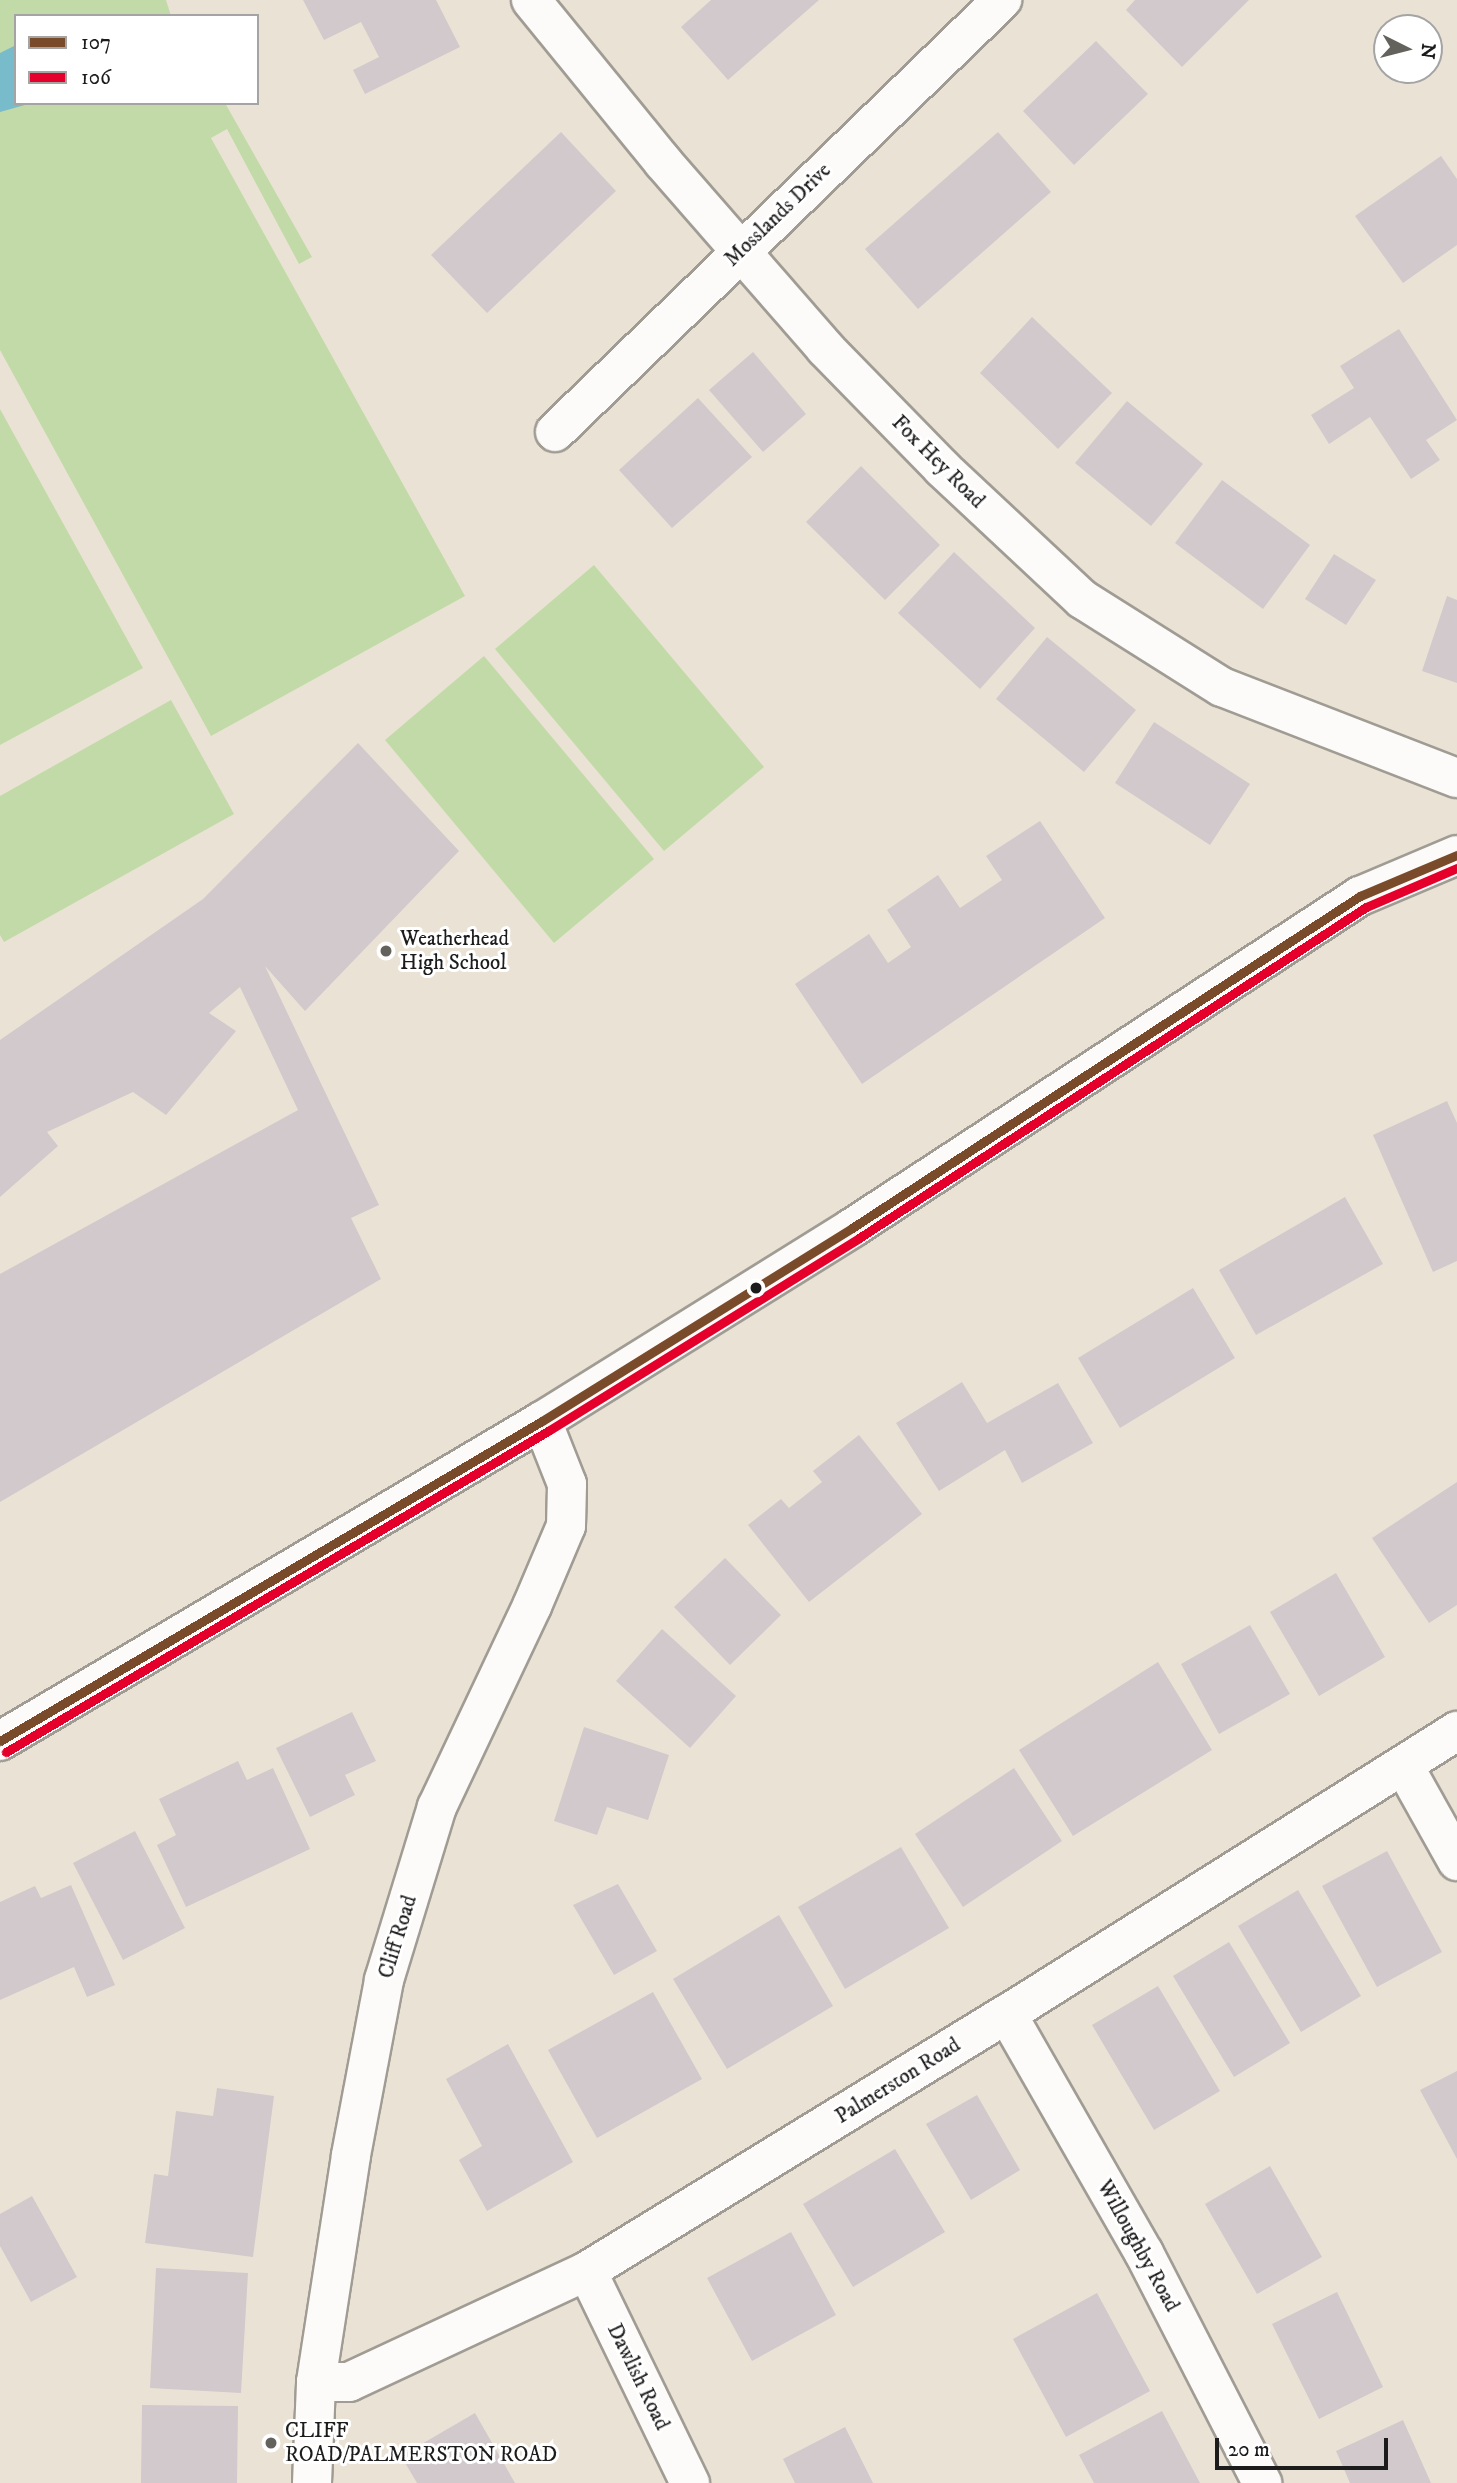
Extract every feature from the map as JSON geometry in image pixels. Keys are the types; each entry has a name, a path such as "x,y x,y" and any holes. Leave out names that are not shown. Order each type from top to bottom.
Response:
{"street":[{"name":"Fox Hey Road","path":"531,0 740,252 825,348 942,468 1082,600 1222,687 1457,778"},
{"name":"Mosslands Drive","path":"555,432 1002,0"},
{"path":"0,1741 542,1421 852,1228 1360,896 1457,856"},
{"name":"Cliff Road","path":"312,2483 316,2382 351,2155 384,1980 437,1807 532,1606 566,1526 567,1484 542,1421"},
{"name":"Palmerston Road","path":"316,2382 349,2382 587,2271 1007,2014 1457,1731"},
{"path":"1404,1766 1457,1861"},
{"name":"Willoughby Road","path":"1007,2014 1144,2253 1262,2483"},
{"name":"Dawlish Road","path":"587,2271 690,2483"}],"green space":[{"path":"0,0 166,0 170,14 14,14 14,105 226,105 312,257 299,264 227,129 211,138 465,596 211,736 0,350"},
{"path":"0,409 143,668 0,745"},
{"path":"594,565 764,767 664,851 495,649"},
{"path":"484,656 654,859 554,943 385,740"},
{"path":"171,700 234,814 4,942 0,935 0,796"}],"water":[{"path":"14,46 14,105 25,105 0,112 0,53"}],"building":[{"path":"303,0 436,0 460,47 365,94 353,70 379,57 361,22 324,40"},
{"path":"711,0 819,0 728,80 681,27"},
{"path":"1135,0 1249,0 1182,67 1126,10"},
{"path":"1096,41 1148,94 1074,165 1023,111"},
{"path":"561,132 616,191 487,313 431,255"},
{"path":"998,132 1051,192 918,309 865,249"},
{"path":"1441,156 1457,179 1457,245 1403,283 1355,216"},
{"path":"1032,317 1112,393 1058,449 980,373"},
{"path":"1399,329 1457,420 1426,440 1440,460 1411,479 1370,417 1329,444 1311,415 1354,388 1340,366"},
{"path":"753,352 806,414 763,452 709,390"},
{"path":"698,398 752,457 672,528 619,470"},
{"path":"1127,401 1203,464 1151,526 1075,463"},
{"path":"861,466 940,545 885,600 806,522"},
{"path":"1222,480 1310,545 1263,609 1175,543"},
{"path":"954,552 1035,628 980,689 898,613"},
{"path":"1334,554 1376,580 1346,625 1305,599"},
{"path":"1447,596 1457,600 1457,683 1422,671"},
{"path":"1047,637 1136,710 1084,772 996,699"},
{"path":"1154,722 1250,784 1210,845 1115,783"},
{"path":"358,743 459,851 305,1011 265,966 379,1205 351,1218 381,1279 0,1502 0,1274 298,1110 240,987 209,1013 236,1031 166,1115 133,1092 47,1132 58,1146 0,1197 0,1040 203,899"},
{"path":"1040,821 1105,918 862,1084 795,984 869,934 888,963 911,947 887,910 938,875 960,908 1002,880 986,856"},
{"path":"1447,1101 1457,1123 1457,1261 1433,1272 1373,1135"},
{"path":"1345,1197 1383,1264 1256,1335 1219,1270"},
{"path":"1193,1288 1235,1358 1120,1428 1078,1358"},
{"path":"962,1382 987,1423 1058,1383 1093,1443 1022,1483 1005,1450 939,1491 896,1423"},
{"path":"859,1435 922,1514 809,1602 748,1525 781,1499 789,1508 822,1482 813,1471"},
{"path":"1457,1482 1457,1605 1429,1623 1372,1538"},
{"path":"725,1558 781,1615 730,1665 674,1607"},
{"path":"1336,1573 1385,1657 1319,1696 1270,1612"},
{"path":"1250,1625 1290,1694 1219,1734 1181,1664"},
{"path":"662,1629 736,1696 690,1748 616,1681"},
{"path":"1158,1662 1212,1750 1073,1836 1019,1750"},
{"path":"352,1712 376,1761 345,1775 355,1795 310,1817 276,1748"},
{"path":"584,1727 669,1755 648,1820 607,1807 597,1835 554,1821"},
{"path":"238,1761 247,1780 273,1768 310,1849 186,1907 157,1845 176,1835 159,1799"},
{"path":"1014,1768 1062,1841 963,1907 915,1834"},
{"path":"135,1831 185,1928 123,1960 73,1863"},
{"path":"901,1847 949,1928 845,1989 798,1907"},
{"path":"1387,1851 1442,1952 1377,1987 1322,1886"},
{"path":"618,1884 657,1951 614,1975 573,1905"},
{"path":"71,1885 115,1985 87,1997 74,1967 0,2000 0,1902 35,1886 41,1898"},
{"path":"1298,1890 1361,1996 1301,2032 1238,1926"},
{"path":"779,1915 833,2006 727,2069 673,1979"},
{"path":"1229,1942 1290,2043 1234,2077 1173,1976"},
{"path":"1158,1986 1220,2091 1154,2130 1092,2025"},
{"path":"653,1992 702,2079 597,2138 548,2050"},
{"path":"508,2044 573,2162 487,2211 459,2160 482,2146 446,2079"},
{"path":"1457,2071 1457,2159 1420,2090"},
{"path":"217,2088 274,2096 253,2257 145,2243 154,2174 168,2176 176,2111 213,2116"},
{"path":"977,2095 1020,2170 971,2200 926,2124"},
{"path":"895,2149 945,2232 853,2287 803,2204"},
{"path":"1270,2166 1322,2257 1257,2294 1205,2204"},
{"path":"32,2196 77,2277 31,2302 0,2246 0,2214"},
{"path":"791,2232 836,2315 752,2361 707,2278"},
{"path":"156,2268 248,2273 241,2393 150,2388"},
{"path":"1337,2292 1383,2387 1319,2419 1272,2324"},
{"path":"1097,2293 1150,2391 1066,2437 1013,2339"},
{"path":"142,2405 238,2406 237,2483 141,2483"},
{"path":"1162,2411 1200,2483 1094,2483 1079,2455"},
{"path":"475,2413 515,2483 417,2483 401,2456"},
{"path":"1403,2420 1431,2483 1350,2483 1336,2451"},
{"path":"845,2427 873,2483 795,2483 783,2459"}],"transit line":[{"name":"107","path":"0,1741 542,1421 852,1228 1360,896 1457,855"},
{"name":"106","path":"6,1752 548,1431 859,1238 1366,907 1457,868"}],"place":[{"name":"Weatherhead High School","path":"386,951"},
{"name":"CLIFF ROAD/PALMERSTON ROAD","path":"271,2443"}]}
